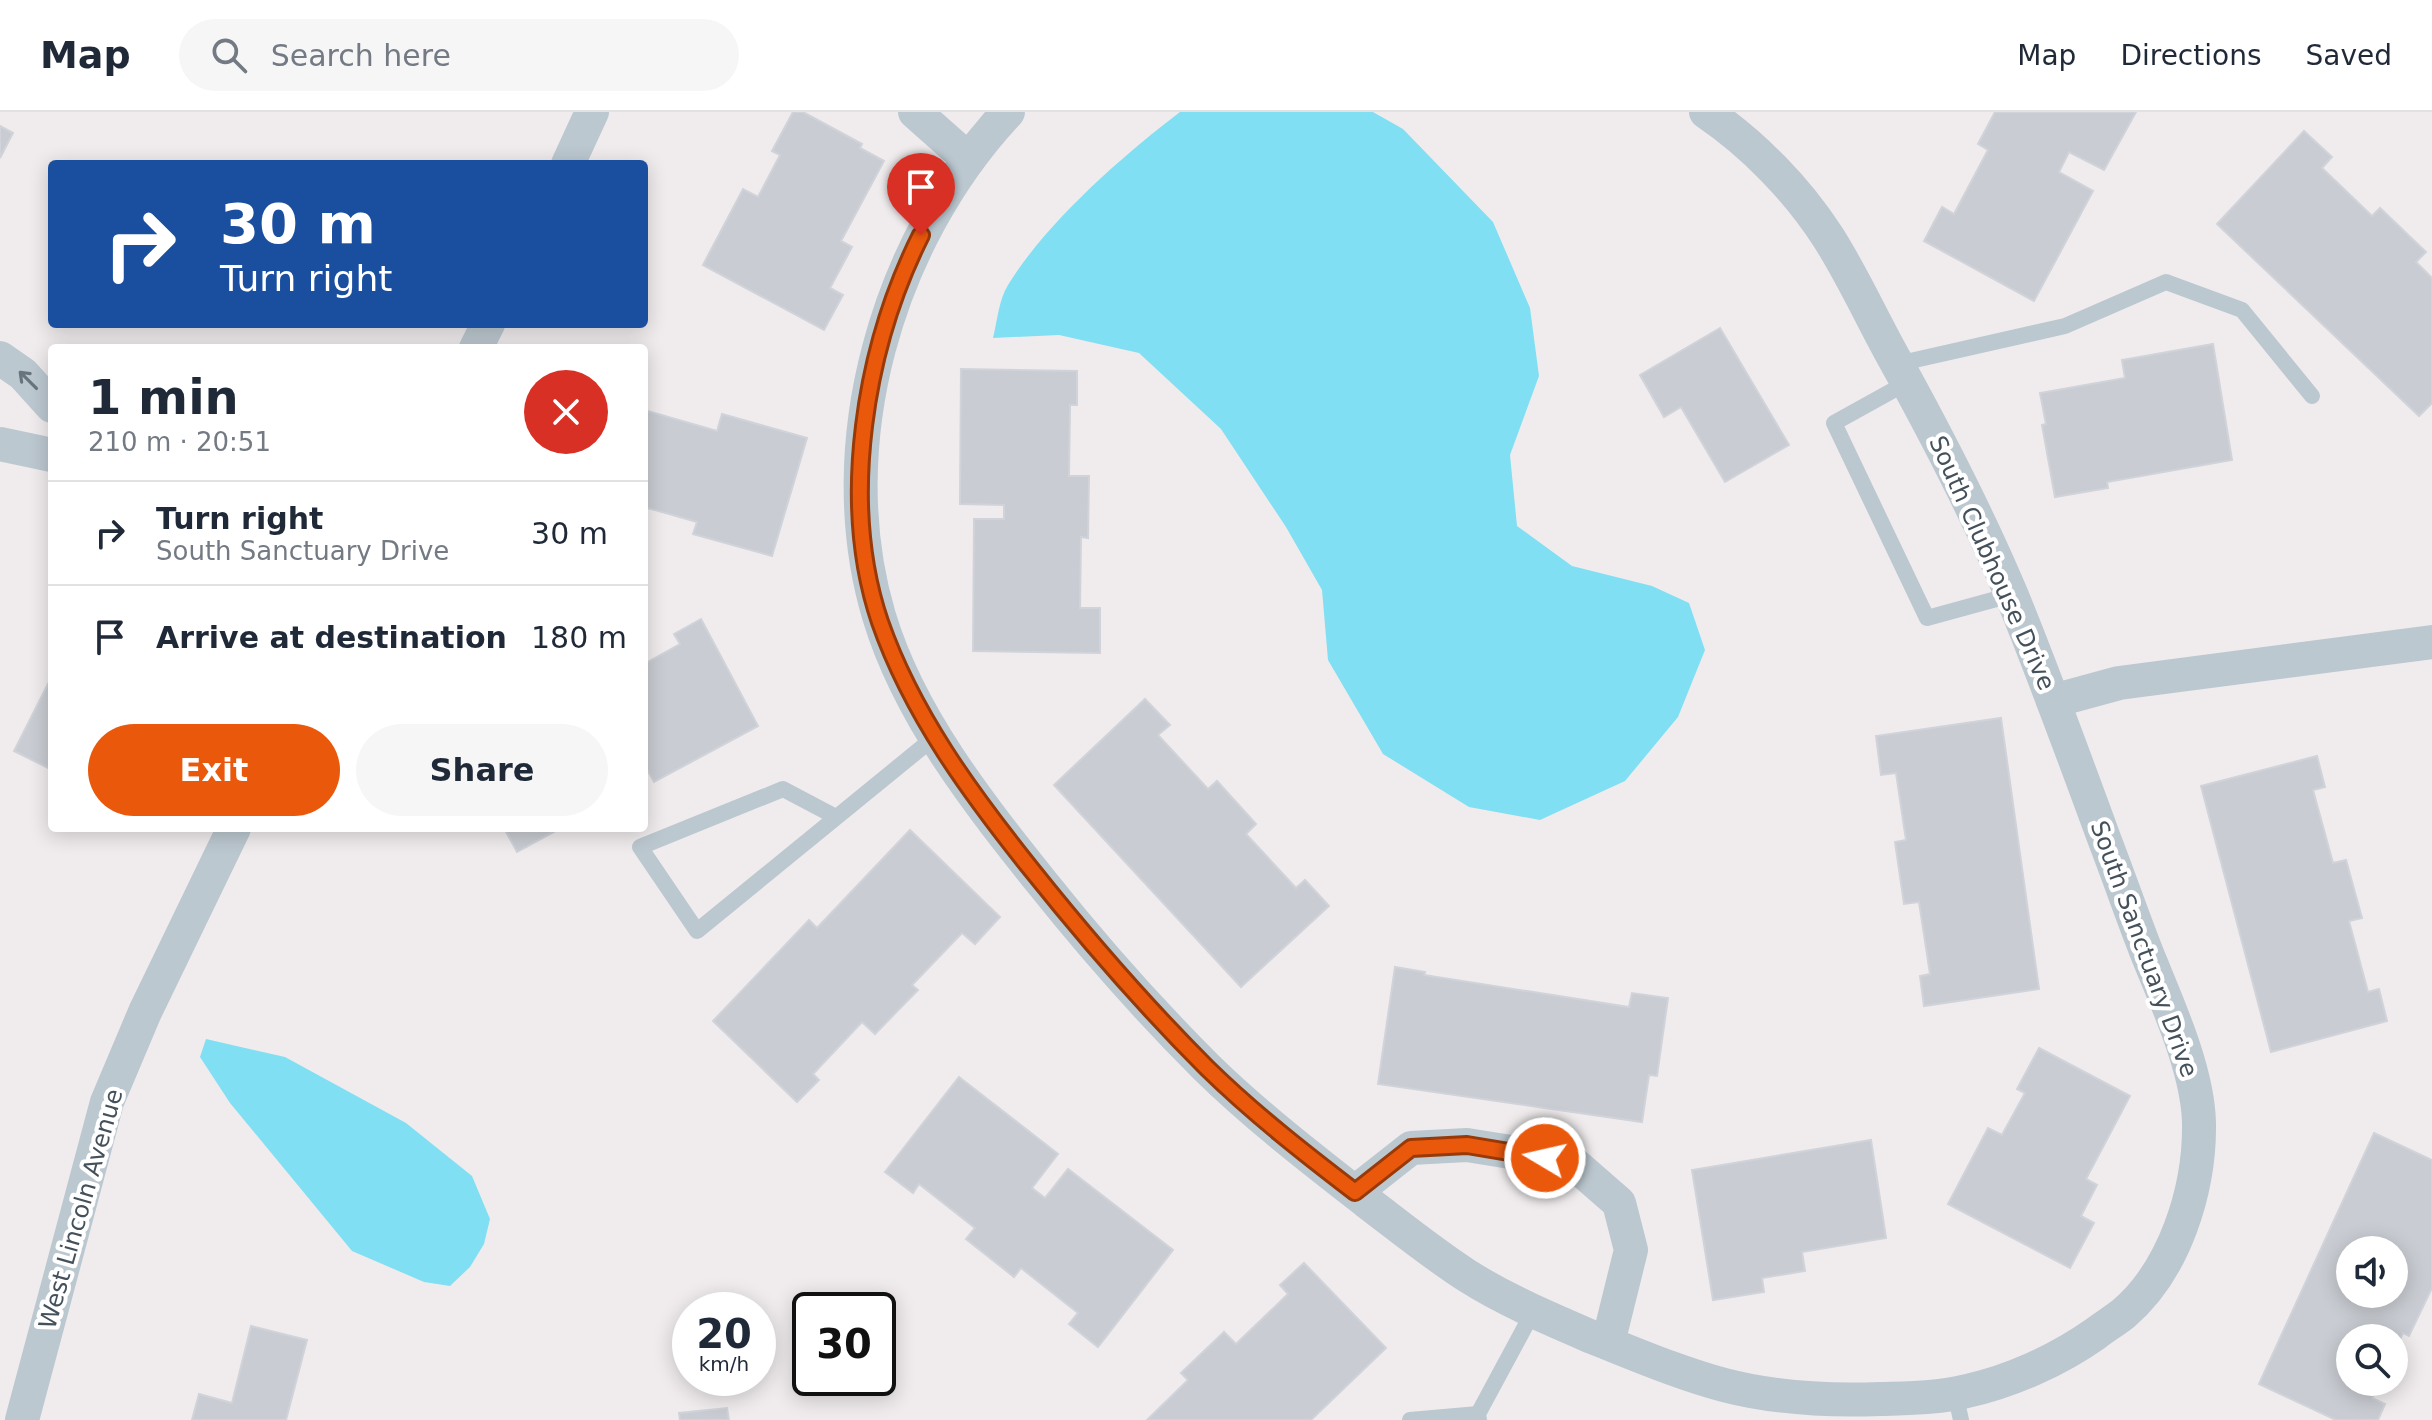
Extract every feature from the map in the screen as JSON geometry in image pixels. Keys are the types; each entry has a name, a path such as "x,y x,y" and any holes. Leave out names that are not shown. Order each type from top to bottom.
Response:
{"street":[{"path":"570,160 592,112"},
{"path":"915,112 968,159 1008,112"},
{"name":"South Clubhouse Drive","path":"1706,112 1751,129 1790,189 1827,235 1903,373 2011,595 2053,701 2119,683 2432,642"},
{"name":"South Sanctuary Drive","path":"968,159 929,220 901,283 873,369 860,456 861,525 880,622 915,702 984,811 1092,946 1209,1069 1291,1143 1355,1192 1473,1279 1534,1310 1643,1358 1727,1386 1804,1398 1893,1399 1958,1406 1967,1392 2072,1350 2129,1310 2160,1269 2179,1229 2193,1181 2199,1133 2197,1103 2176,1023 2142,941 2053,701"},
{"path":"0,358 23,374 48,402"},
{"path":"0,444 48,454"},
{"name":"West Lincoln Avenue","path":"22,1420 107,1102 145,1012 232,832"},
{"path":"1355,1192 1411,1148 1467,1145 1572,1162 1619,1203 1631,1250 1608,1343"}],"lane":[{"path":"2011,595 1927,618 1834,423 1903,373 2065,326 2166,282 2242,310 2312,396"},
{"path":"836,817 783,789 640,847 697,931 936,736"},
{"path":"1410,1420 1479,1417 1534,1310"}],"water":[{"path":"1180,112 1373,112 1403,129 1493,222 1530,308 1539,376 1510,455 1517,526 1572,566 1652,586 1689,603 1705,650 1678,717 1625,781 1540,820 1469,807 1383,754 1328,660 1322,590 1286,527 1221,429 1139,353 1059,335 993,338 1005,291 1043,238 1086,192"},
{"path":"206,1039 285,1057 406,1123 472,1176 490,1219 484,1244 470,1267 450,1286 424,1282 352,1251 230,1103 200,1057"}],"building":[{"path":"793,112 803,112 862,144 860,148 884,161 841,241 852,247 830,288 843,295 824,330 703,265 743,189 758,197 780,155 772,151"},
{"path":"1995,112 2136,112 2104,170 2069,152 2059,172 2093,191 2034,301 1924,241 1942,207 1954,214 1988,150 1978,144"},
{"path":"0,126 13,133 0,158"},
{"path":"2304,131 2332,157 2322,168 2372,216 2380,208 2426,252 2416,262 2432,278 2432,403 2419,416 2217,224"},
{"path":"1720,328 1789,445 1725,482 1681,407 1664,417 1640,375"},
{"path":"2213,344 2232,460 2107,482 2108,488 2055,497 2042,425 2046,424 2040,393 2125,378 2122,360"},
{"path":"961,369 1077,371 1077,405 1070,405 1069,476 1089,476 1088,538 1081,537 1080,608 1100,608 1100,653 973,651 974,519 1004,519 1004,505 960,504"},
{"path":"648,411 717,431 722,414 807,438 772,556 693,534 697,522 648,508"},
{"path":"701,619 758,726 654,782 648,771 648,662 680,644 674,634"},
{"path":"48,684 48,768 14,751"},
{"path":"1145,699 1170,725 1158,735 1208,789 1217,781 1256,824 1246,834 1296,888 1305,880 1329,906 1241,987 1054,785"},
{"path":"2001,718 2039,989 1924,1006 1920,976 1930,974 1919,902 1904,904 1895,842 1906,840 1896,773 1881,775 1876,736"},
{"path":"2317,756 2325,787 2313,790 2333,863 2346,860 2362,918 2349,921 2368,992 2379,989 2387,1021 2271,1052 2201,786"},
{"path":"910,830 1000,917 975,944 962,933 912,985 918,990 875,1034 862,1022 813,1074 819,1080 797,1102 713,1021 809,920 817,928"},
{"path":"506,832 554,832 517,852"},
{"path":"1395,967 1425,972 1424,975 1629,1007 1632,993 1668,998 1657,1076 1649,1075 1642,1122 1378,1084"},
{"path":"2039,1048 2130,1096 2086,1179 2097,1185 2081,1216 2094,1223 2070,1268 1948,1204 1988,1128 2002,1135 2025,1093 2017,1089"},
{"path":"959,1077 1058,1154 1032,1188 1045,1198 1068,1169 1173,1250 1098,1347 1069,1324 1078,1313 1021,1268 1014,1277 966,1239 975,1228 919,1184 913,1193 885,1172"},
{"path":"2374,1133 2432,1160 2432,1288 2409,1336 2408,1324 2336,1324 2336,1396 2373,1396 2385,1404 2378,1420 2336,1420 2259,1384"},
{"path":"1871,1140 1886,1238 1802,1252 1805,1271 1762,1278 1764,1292 1713,1300 1692,1170"},
{"path":"1304,1263 1386,1348 1311,1420 1147,1420 1188,1380 1181,1373 1224,1332 1236,1344 1288,1294 1280,1285"},
{"path":"251,1326 307,1340 286,1420 192,1420 199,1394 232,1403"},
{"path":"727,1408 729,1420 680,1420 679,1413"}],"route":[{"path":"921,235 901,283 873,369 860,456 861,525 880,622 915,702 984,811 1092,946 1209,1069 1291,1143 1355,1192 1411,1148 1467,1145 1545,1158"}]}
